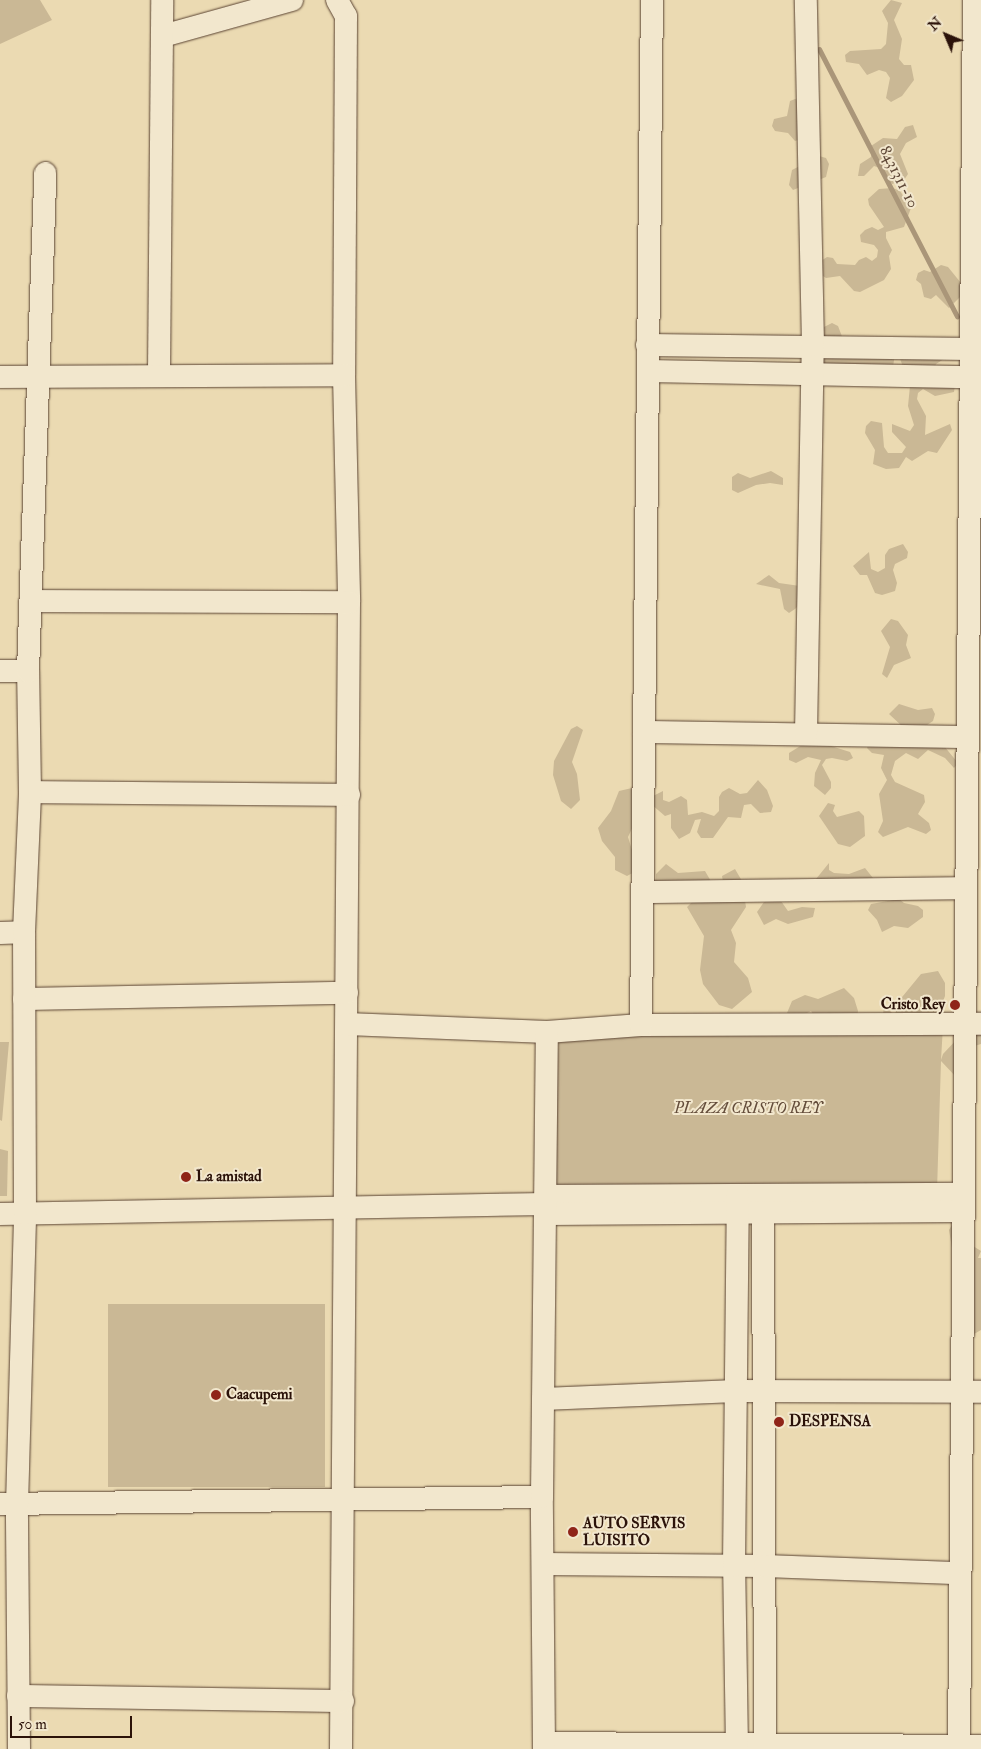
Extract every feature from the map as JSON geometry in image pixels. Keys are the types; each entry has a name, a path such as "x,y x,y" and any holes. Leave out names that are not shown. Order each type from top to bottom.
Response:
{"street":[{"path":"159,374 162,0"},
{"path":"163,36 292,0"},
{"path":"337,0 346,16 344,375 349,602 341,1749"},
{"path":"641,1026 652,0"},
{"path":"806,0 813,345 806,734"},
{"path":"547,1032 547,1204 542,1496 544,1746 737,1748 966,1747 960,1574 971,1392 964,1203 973,1024 966,888 975,445 970,377 977,147 974,0"},
{"path":"19,1749 9,1504 25,1213 24,932 30,792 28,671 45,173"},
{"path":"647,345 813,345 971,349"},
{"path":"648,370 812,371 970,377"},
{"path":"0,377 159,374 344,375"},
{"path":"31,601 349,602"},
{"path":"0,671 28,671"},
{"path":"644,732 968,737"},
{"path":"30,792 349,795"},
{"path":"643,892 966,888"},
{"path":"0,933 24,932"},
{"path":"24,999 347,993"},
{"path":"347,1024 547,1032 641,1026 973,1024"},
{"path":"0,1214 547,1204 964,1203"},
{"path":"763,1204 765,1748"},
{"path":"737,1748 734,1566 738,1205"},
{"path":"543,1399 736,1392 971,1392"},
{"path":"9,1504 344,1497 542,1496"},
{"path":"543,1564 765,1566 960,1574"},
{"path":"18,1696 342,1701"}],"green space":[{"path":"0,0 40,0 52,20 0,44"},
{"path":"891,0 902,3 894,20 902,39 899,59 904,65 911,65 914,80 902,96 891,102 886,98 890,78 886,72 879,70 867,75 859,64 846,62 845,55 850,51 881,49 886,44 888,23 882,11"},
{"path":"798,100 798,140 795,141 788,133 775,131 772,126 774,119 787,116 790,101"},
{"path":"913,125 917,137 906,143 900,154 908,174 904,180 892,184 880,168 874,166 864,176 858,176 860,164 871,157 871,146 883,138 897,139 905,127"},
{"path":"819,156 826,158 829,164 826,177 793,190 789,185 792,170"},
{"path":"893,188 900,191 911,208 904,227 886,232 886,238 892,250 889,256 891,269 884,280 860,292 854,291 840,276 826,278 820,274 821,261 827,257 833,258 837,264 855,265 859,260 866,257 872,261 877,257 878,250 874,245 861,242 860,235 865,230 872,227 878,230 884,227 869,205 868,199 879,189"},
{"path":"941,265 948,267 961,283 963,294 949,308 936,295 931,299 924,297 921,284 916,280 918,273 924,270 930,272"},
{"path":"832,323 838,326 843,339 895,353 893,367 841,376 820,361 820,329"},
{"path":"899,356 947,357 936,364 931,376 955,385 954,392 935,396 923,389 918,393 917,399 926,416 925,435 950,424 952,430 937,453 928,451 912,461 906,457 899,468 886,469 873,464 875,450 865,433 866,426 871,421 882,423 884,447 888,453 902,453 906,447 892,432 892,424 910,431 914,425 908,406 910,386"},
{"path":"771,471 783,478 783,485 770,483 756,485 738,493 732,490 732,477 738,473 750,478"},
{"path":"903,544 908,552 907,558 895,564 893,570 897,583 895,591 882,595 875,593 867,575 860,575 853,566 869,552 871,569 878,572 885,568 885,555 889,549"},
{"path":"769,575 779,583 800,586 800,604 789,613 784,609 780,589 756,584"},
{"path":"891,619 898,621 908,635 906,645 911,658 894,665 887,678 882,674 890,647 881,631"},
{"path":"899,704 918,710 932,708 935,714 933,721 927,725 903,727 889,714"},
{"path":"577,726 583,730 572,762 577,774 580,800 571,809 561,801 553,775 554,761 571,729"},
{"path":"869,741 944,746 958,763 954,768 945,758 928,750 918,759 906,753 895,761 891,775 895,782 924,795 925,802 918,814 929,823 931,830 926,834 908,827 883,837 878,832 883,821 879,794 887,780 881,768 884,755 872,753 867,748"},
{"path":"802,745 831,746 850,752 853,758 847,761 832,758 826,759 822,765 831,782 831,788 825,795 814,786 815,773 821,760 808,757 796,763 789,760 789,753"},
{"path":"758,780 767,790 773,806 771,812 760,813 751,804 744,805 741,818 728,817 713,838 701,838 697,832 701,819 695,820 690,833 679,839 671,828 671,814 665,816 651,804 651,797 663,791 663,800 669,802 681,796 687,800 688,815 702,812 714,816 719,811 719,797 722,792 729,788 740,794 747,793"},
{"path":"632,788 641,798 643,805 628,837 638,870 627,876 615,870 615,857 602,841 598,828 611,811 619,791"},
{"path":"828,803 835,805 833,811 837,817 859,811 864,816 865,836 850,847 838,844 819,816"},
{"path":"829,863 829,870 834,873 849,874 865,868 873,878 816,879"},
{"path":"666,864 678,873 705,871 712,883 656,881 656,874"},
{"path":"735,869 742,881 746,907 731,930 736,943 734,962 748,978 752,992 732,1009 719,1005 703,984 700,970 704,936 687,907 693,901 712,902 723,882 722,876"},
{"path":"776,894 788,911 802,907 815,908 813,917 788,924 776,919 764,925 757,912 764,902"},
{"path":"899,899 904,903 918,906 923,910 923,917 908,928 894,926 882,932 877,920 868,910 871,904"},
{"name":"PLAZA CRISTO REY","path":"938,971 945,983 945,996 940,1009 932,1018 943,1026 941,1060 943,1054 959,1037 981,1027 981,1044 968,1048 957,1078 941,1061 937,1191 554,1191 559,1026 818,1022 811,1011 799,1017 787,1013 792,1001 805,995 818,999 844,988 854,998 858,1011 856,1025 882,1021 884,1007 895,1015 898,1002 921,974"},
{"path":"0,1042 9,1042 2,1121 0,1120"},
{"path":"0,1149 8,1151 7,1196 0,1196"},
{"path":"956,1218 973,1246 981,1251 978,1258 981,1258 981,1330 967,1338 949,1230"},
{"name":"Caacupemi","path":"108,1304 325,1304 325,1487 108,1487"}],"waterway":[{"name":"8431311-10","path":"819,49 957,316"}],"place":[{"name":"Cristo Rey","path":"955,1005"},
{"name":"La amistad","path":"186,1177"},
{"name":"Caacupemi","path":"216,1395"},
{"name":"DESPENSA","path":"779,1422"},
{"name":"AUTO SERVIS LUISITO","path":"573,1532"}]}
